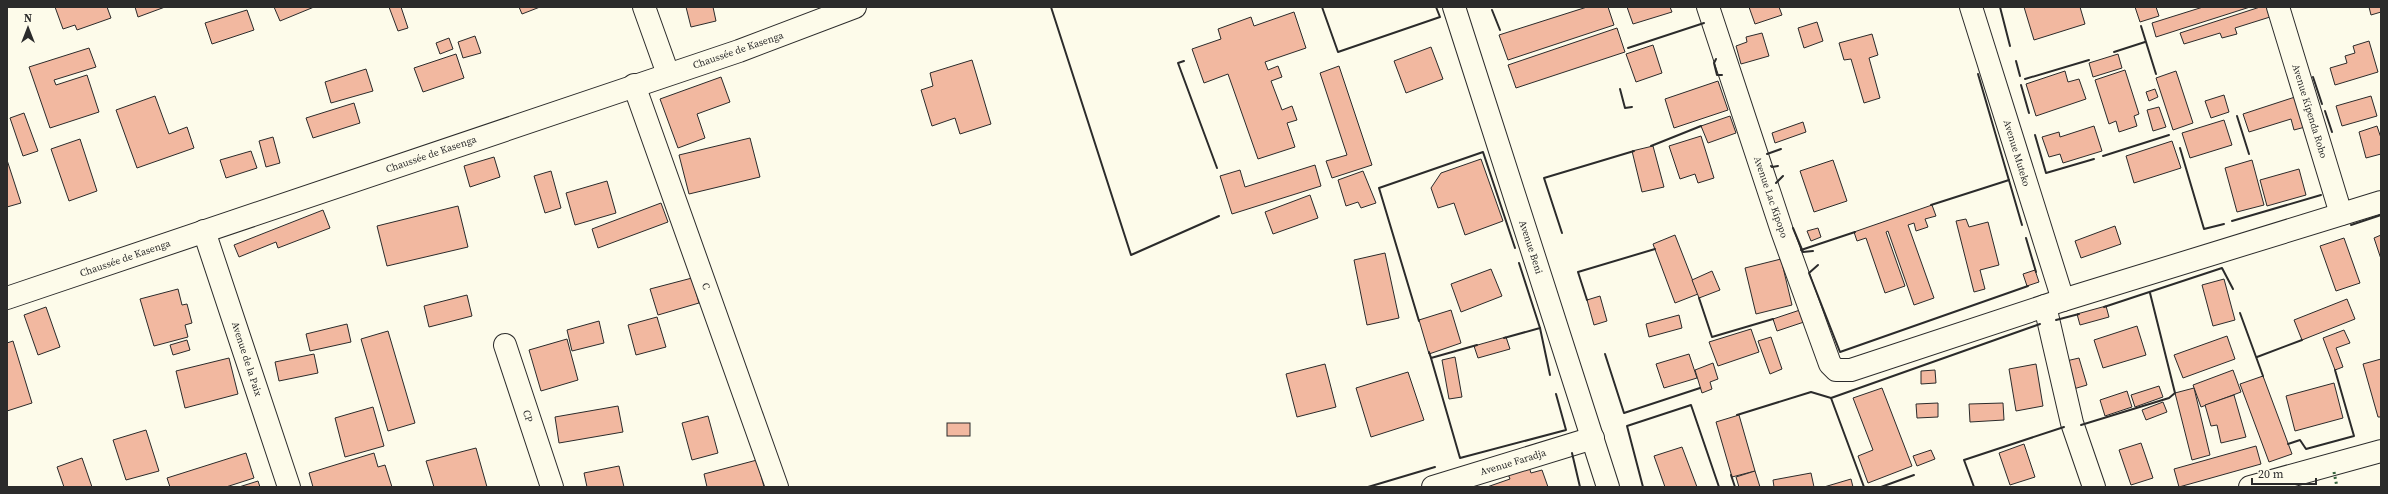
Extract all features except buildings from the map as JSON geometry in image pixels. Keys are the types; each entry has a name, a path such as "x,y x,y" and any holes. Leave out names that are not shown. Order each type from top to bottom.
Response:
{"street":[{"path":"644,7 668,74"},
{"name":"Chaussée de Kasenga","path":"7,298 204,230 739,51 855,7"},
{"name":"Avenue Beni","path":"1454,7 1608,487"},
{"name":"Avenue Lac Kipopo","path":"1708,7 1782,230 1830,364 1836,370 1851,370 2054,303"},
{"name":"Avenue Muteko","path":"1971,7 2054,303 2072,423 2094,487"},
{"name":"Avenue Kipenda Roho","path":"2278,7 2341,214"},
{"name":"C","path":"634,85 777,487"},
{"path":"2054,303 2381,202"},
{"name":"Avenue de la Paix","path":"204,230 289,487"},
{"name":"CP","path":"505,345 552,487"},
{"name":"Avenue Faradja","path":"1433,487 1593,438"},
{"path":"2250,487 2381,451"}],"hedge":[{"path":"2334,472 2337,487"}],"wall":[{"path":"1051,7 1131,255 1219,216"},
{"path":"1322,7 1338,52 1440,17 1436,7"},
{"path":"2000,7 2010,46"},
{"path":"1492,10 1500,30"},
{"path":"1628,48 1704,23"},
{"path":"2141,26 2156,74"},
{"path":"2114,52 2145,42"},
{"path":"1716,59 1714,63 1717,75 1722,75"},
{"path":"2025,79 2089,60"},
{"path":"1184,61 1178,63 1217,168"},
{"path":"2016,61 2020,76"},
{"path":"1978,74 2022,225"},
{"path":"2313,77 2322,104"},
{"path":"2021,85 2029,113"},
{"path":"1620,89 1625,108 1632,107"},
{"path":"2325,111 2332,132"},
{"path":"2237,116 2249,154"},
{"path":"1651,146 1701,126"},
{"path":"2035,135 2046,173 2094,159"},
{"path":"2103,156 2169,135"},
{"path":"2180,148 2204,229 2224,224"},
{"path":"1767,154 1781,149"},
{"path":"1562,233 1544,178 1634,151"},
{"path":"1419,321 1379,188 1483,152 1515,248"},
{"path":"1771,166 1778,166"},
{"path":"1776,183 1783,176"},
{"path":"1931,205 2009,180"},
{"path":"2232,221 2321,195"},
{"path":"2351,225 2381,215"},
{"path":"1793,228 1803,252 1813,251"},
{"path":"1801,250 1855,232"},
{"path":"2026,238 2036,272"},
{"path":"1587,300 1578,272 1655,249"},
{"path":"1504,338 1540,328 1519,263"},
{"path":"1818,265 1809,273 1840,352 2028,286"},
{"path":"2104,307 2222,268 2233,289"},
{"path":"2081,425 2169,398 2175,393 2150,293"},
{"path":"1699,298 1712,337 1773,319"},
{"path":"2240,313 2263,376"},
{"path":"2056,320 2079,314"},
{"path":"1864,487 1831,398 2040,324"},
{"path":"1540,328 1550,375"},
{"path":"2257,357 2302,340"},
{"path":"1429,352 1431,358 1477,345"},
{"path":"1605,354 1624,413 1700,388"},
{"path":"1431,358 1460,458 1566,430 1556,394"},
{"path":"2288,444 2300,440 2306,449 2354,436 2335,370"},
{"path":"1737,415 1811,392 1831,398"},
{"path":"1643,487 1627,426 1691,405 1719,487"},
{"path":"1974,487 1964,460 2064,427"},
{"path":"1572,453 1580,487"},
{"path":"1368,487 1435,467"},
{"path":"1731,475 1735,487"},
{"path":"1881,487 1914,475"}]}
